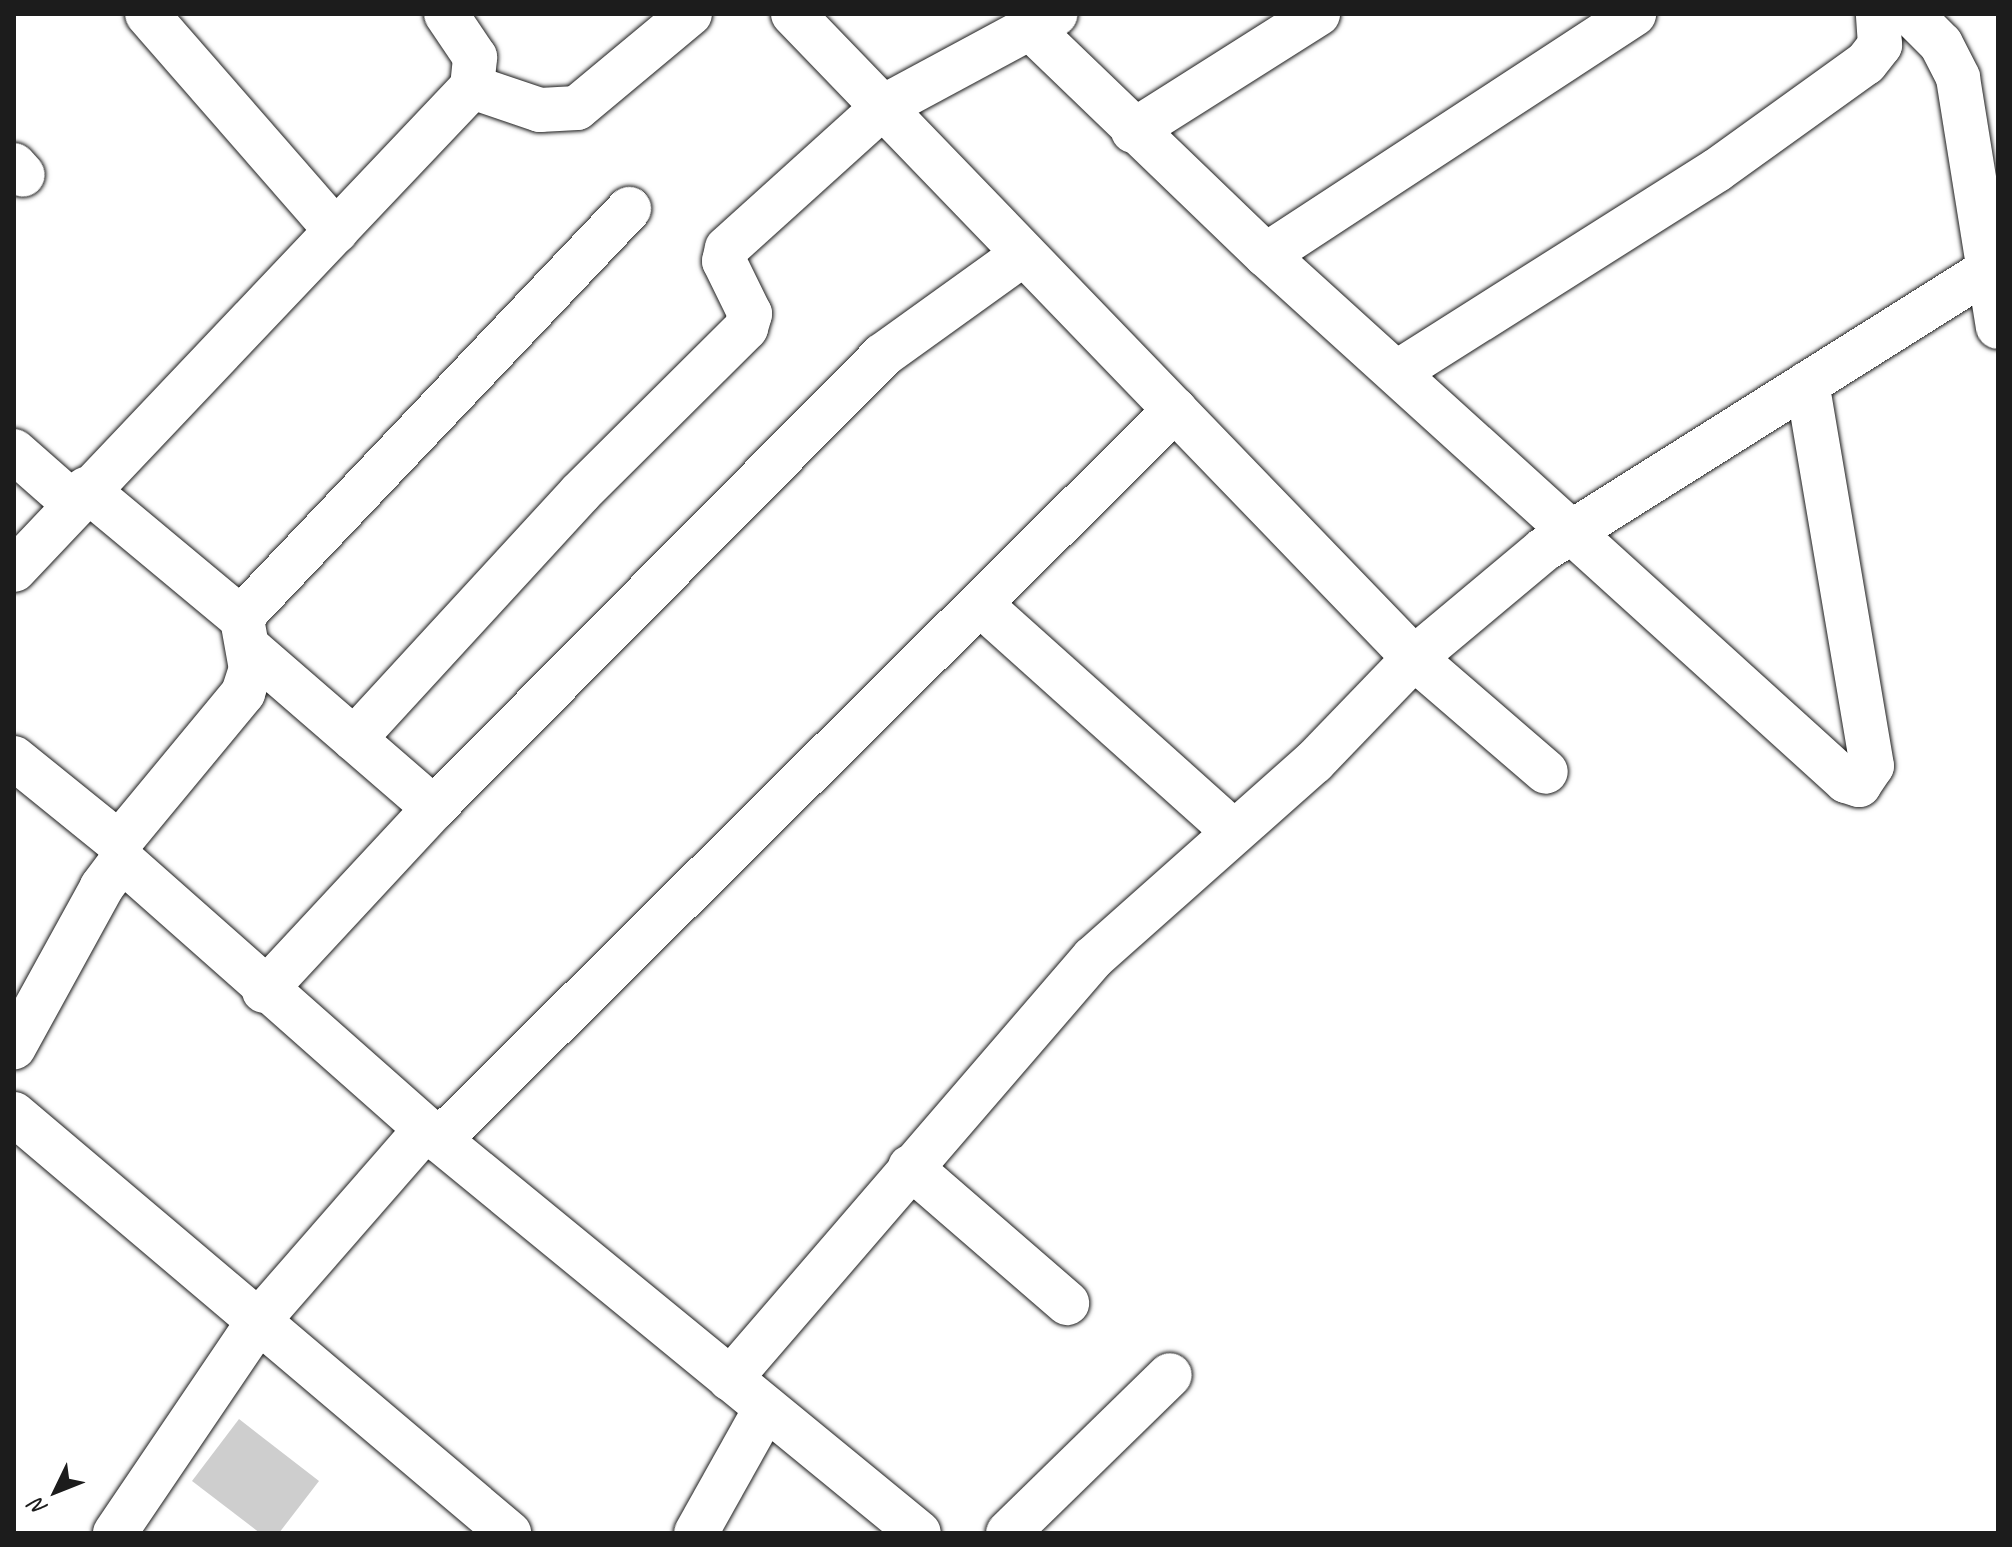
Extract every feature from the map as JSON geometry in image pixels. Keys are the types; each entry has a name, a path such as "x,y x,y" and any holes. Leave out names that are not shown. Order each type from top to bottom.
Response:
{"street":[{"path":"147,14 336,231"},
{"path":"14,570 80,496 472,87 475,57 446,14"},
{"path":"472,87 540,110 577,108 690,14"},
{"path":"793,14 1022,255 1414,658 1546,772"},
{"path":"1133,131 1318,14"},
{"path":"1266,255 1634,14"},
{"path":"1399,371 1738,156 1866,63 1880,45 1878,14"},
{"path":"1911,14 1941,44 1958,78 1998,327"},
{"path":"354,739 580,493 746,328 750,314 723,254 883,107 1044,22 1133,131 1846,781 1859,785 1872,766 1807,383"},
{"path":"14,794 106,865 120,852 243,693 249,682 245,633 629,209"},
{"path":"264,991 434,808 883,355 1022,255"},
{"path":"730,1379 1093,958 1314,762 1414,658 1527,562 1988,270"},
{"path":"115,1533 260,1319 432,1134 980,604 1175,410"},
{"path":"14,451 80,496 245,633 354,739 434,808"},
{"path":"980,604 1234,832"},
{"path":"14,758 120,852 264,991 432,1134 919,1533"},
{"path":"14,1047 120,852"},
{"path":"14,1114 260,1319 509,1533"},
{"path":"910,1167 1067,1303"},
{"path":"1008,1533 1170,1375"},
{"path":"696,1533 766,1408"}],"building":[{"path":"239,1419 319,1481 279,1533 260,1533 192,1481"}]}
